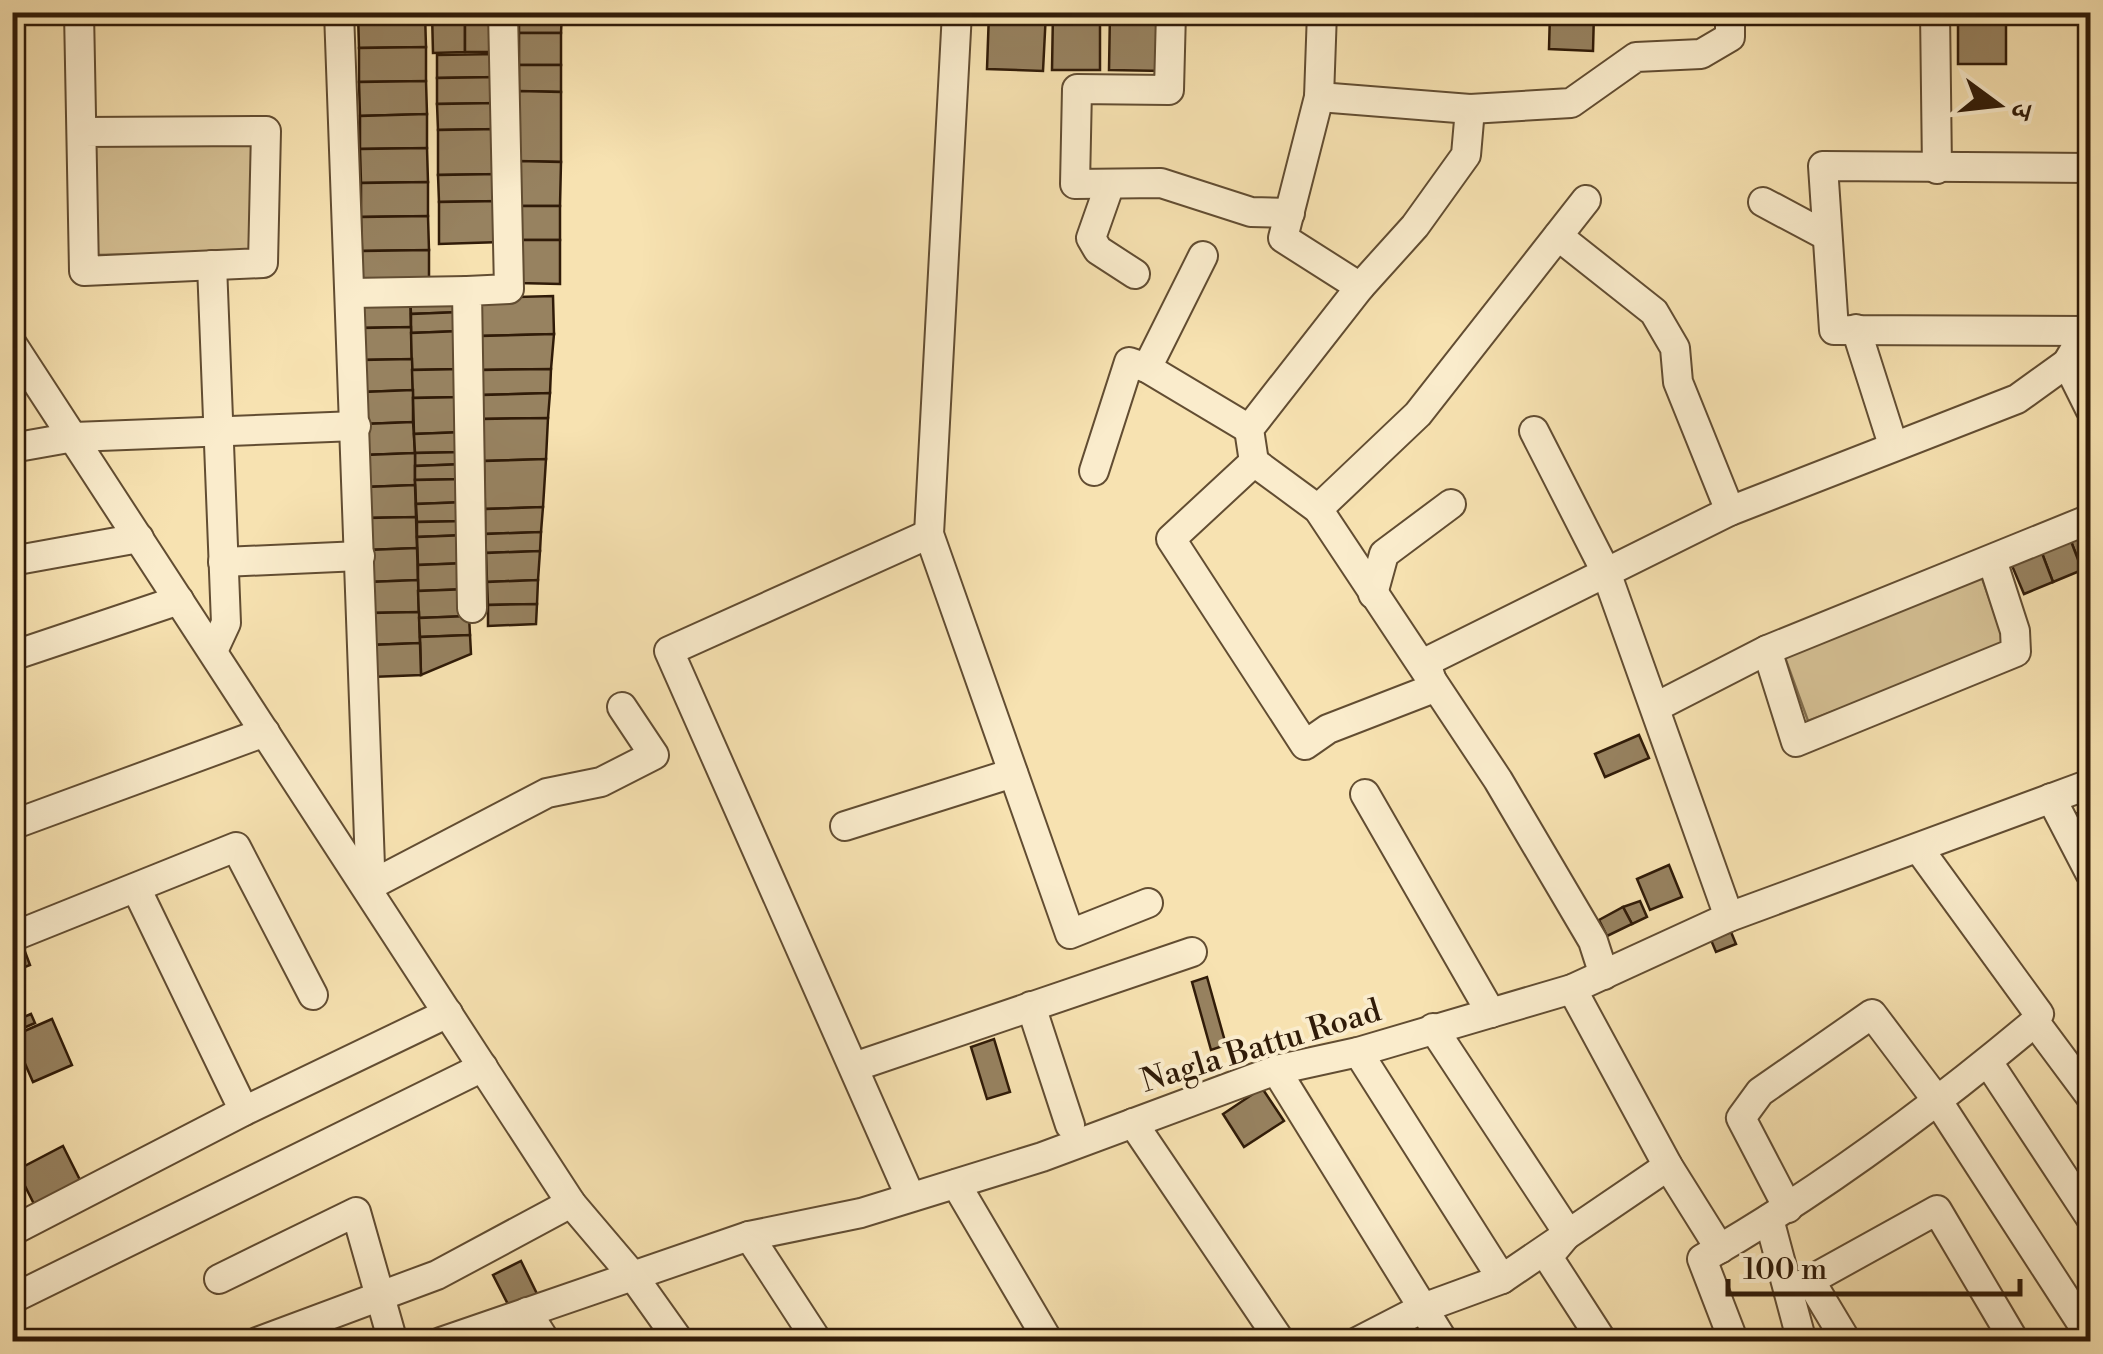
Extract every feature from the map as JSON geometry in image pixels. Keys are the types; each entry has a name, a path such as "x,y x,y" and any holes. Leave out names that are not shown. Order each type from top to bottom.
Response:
{"street":[{"path":"79,12 84,270 263,263 266,130 82,132"},
{"path":"339,12 371,890"},
{"path":"351,293 509,289 503,12"},
{"path":"957,12 930,534 1070,934 1148,903"},
{"path":"1171,12 1169,90 1077,90 1074,184 1160,183 1251,212 1290,213"},
{"path":"1322,12 1319,98 1284,238 1360,288"},
{"path":"1319,98 1470,109 1572,103 1636,57 1701,54 1730,38 1730,12"},
{"path":"1935,12 1937,169"},
{"path":"1470,109 1466,156 1416,226 1360,288 1249,428 1254,462 1318,509 1434,688 1504,772 1593,941 1604,975"},
{"path":"2088,328 1834,330 1823,166 2090,168"},
{"path":"1110,184 1090,238 1098,250 1135,274"},
{"path":"1318,509 1418,414 1586,200"},
{"path":"1764,202 1825,235"},
{"path":"1558,236 1654,312 1675,348 1678,382 1730,511"},
{"path":"1147,368 1203,256"},
{"path":"212,265 226,623 212,651"},
{"path":"468,291 472,608"},
{"path":"1434,688 1426,662 1606,572 1730,511 1892,444 2016,400 2066,364 2088,328"},
{"path":"1856,330 1892,444"},
{"path":"12,344 371,890 571,1203 633,1276 680,1342"},
{"path":"1094,471 1130,362 1249,428"},
{"path":"2066,364 2090,408"},
{"path":"12,448 74,438 356,426"},
{"path":"1534,431 1606,572 1729,917"},
{"path":"1254,462 1172,539 1304,745 1328,730 1434,688"},
{"path":"1373,594 1384,554 1451,504"},
{"path":"1656,707 1767,650 2090,519"},
{"path":"910,1196 668,651 930,534"},
{"path":"12,561 139,538"},
{"path":"222,562 360,556"},
{"path":"1767,650 1796,742 2016,652 2016,631 1992,560"},
{"path":"12,656 179,600"},
{"path":"371,890 547,793 602,782 654,755 622,707"},
{"path":"12,825 266,732"},
{"path":"844,826 1013,773"},
{"name":"Nagla Battu Road","path":"440,1342 749,1236 861,1213 956,1184 1276,1070 1358,1052 1572,989 1729,917 2090,784"},
{"path":"1365,794 1491,1013"},
{"path":"2052,798 2090,873"},
{"path":"12,937 236,847 313,995"},
{"path":"1734,1342 1702,1260 1940,1102 2035,1022 2039,1014 1918,849"},
{"path":"136,888 244,1111"},
{"path":"854,1067 1192,952"},
{"path":"1572,989 1668,1166 1720,1249"},
{"path":"1031,1006 1070,1125"},
{"path":"12,1232 244,1111 448,1013"},
{"path":"1802,1342 1800,1287 1778,1213 1742,1118 1760,1092 1872,1014 1940,1102 2088,1333"},
{"path":"2035,1022 2085,1077"},
{"path":"1433,1028 1568,1233"},
{"path":"1358,1052 1502,1279"},
{"path":"1988,1062 2090,1218"},
{"path":"12,1299 483,1067"},
{"path":"1276,1070 1444,1342"},
{"path":"1133,1123 1281,1342"},
{"path":"1358,1342 1423,1308 1502,1279 1668,1166"},
{"path":"956,1184 1049,1342"},
{"path":"257,1342 437,1274 571,1203"},
{"path":"1800,1287 1937,1210 2015,1342"},
{"path":"220,1279 356,1212 393,1342"},
{"path":"1568,1233 1548,1256 1603,1342"},
{"path":"749,1236 818,1342"},
{"path":"1800,1287 1847,1342"},
{"path":"527,1312 546,1342"}],"shaded area":[{"path":"254,142 256,253 94,255 93,145"},
{"path":"1982,578 2006,646 1808,721 1783,652"}],"building":[{"path":"432,12 465,12 465,52 433,53"},
{"path":"465,12 497,12 498,52 465,52"},
{"path":"519,12 562,12 561,33 519,33"},
{"path":"989,12 1046,12 1043,71 987,69"},
{"path":"1053,12 1100,12 1100,70 1052,70"},
{"path":"1110,12 1165,12 1164,71 1109,70"},
{"path":"1550,12 1594,12 1593,51 1549,49"},
{"path":"1958,12 2006,12 2006,64 1958,64"},
{"path":"425,13 426,47 359,48 358,14"},
{"path":"519,33 561,33 561,65 519,65"},
{"path":"426,47 426,81 359,82 359,48"},
{"path":"498,54 498,77 437,78 437,55"},
{"path":"519,65 561,65 561,92 519,91"},
{"path":"498,77 498,103 437,104 437,78"},
{"path":"426,81 427,114 360,116 359,82"},
{"path":"519,91 561,92 561,162 518,161"},
{"path":"498,103 499,129 438,130 437,104"},
{"path":"427,114 427,148 360,149 360,116"},
{"path":"499,129 500,174 438,175 438,130"},
{"path":"427,148 428,182 361,183 360,149"},
{"path":"518,161 561,162 560,206 518,206"},
{"path":"500,174 500,201 439,202 438,175"},
{"path":"428,182 428,216 361,217 361,183"},
{"path":"500,201 501,242 439,244 439,202"},
{"path":"518,206 560,206 560,240 518,240"},
{"path":"428,216 429,250 362,251 361,217"},
{"path":"518,240 560,240 560,284 518,283"},
{"path":"429,250 429,283 363,284 362,251"},
{"path":"460,293 461,312 411,314 410,295"},
{"path":"410,295 411,327 361,328 360,297"},
{"path":"553,296 554,334 480,336 479,298"},
{"path":"461,312 461,331 411,333 411,314"},
{"path":"411,327 412,359 362,360 361,328"},
{"path":"461,331 462,369 412,370 411,333"},
{"path":"554,334 551,369 481,370 480,336"},
{"path":"412,359 413,390 363,392 362,360"},
{"path":"462,369 463,397 413,398 412,370"},
{"path":"551,369 550,393 482,395 481,370"},
{"path":"413,390 413,422 364,424 363,392"},
{"path":"550,393 548,418 482,419 482,395"},
{"path":"463,397 464,432 414,434 413,398"},
{"path":"548,418 546,459 484,461 482,419"},
{"path":"413,422 415,453 365,455 364,424"},
{"path":"464,432 465,452 415,453 414,434"},
{"path":"465,452 465,464 415,466 415,453"},
{"path":"415,453 415,485 366,487 365,455"},
{"path":"546,459 543,507 485,509 484,461"},
{"path":"465,464 466,479 415,480 415,466"},
{"path":"466,479 466,502 416,504 415,480"},
{"path":"415,485 416,517 367,518 366,487"},
{"path":"466,502 467,521 417,522 416,504"},
{"path":"543,507 541,532 485,534 485,509"},
{"path":"416,517 417,548 368,550 367,518"},
{"path":"467,521 467,535 417,537 417,522"},
{"path":"2090,527 2090,566 2082,570 2069,536"},
{"path":"541,532 540,551 486,553 485,534"},
{"path":"467,535 468,563 418,565 417,537"},
{"path":"2069,536 2082,570 2053,582 2040,548"},
{"path":"417,548 418,580 369,582 368,550"},
{"path":"2040,548 2053,582 2024,594 2010,561"},
{"path":"540,551 538,580 487,582 486,553"},
{"path":"468,563 469,589 418,591 418,565"},
{"path":"418,580 419,612 370,613 369,582"},
{"path":"538,580 537,604 488,605 487,582"},
{"path":"469,589 469,616 419,618 418,591"},
{"path":"537,604 536,624 488,626 488,605"},
{"path":"419,612 420,643 371,645 370,613"},
{"path":"469,616 470,635 420,637 419,618"},
{"path":"470,635 471,654 421,675 420,637"},
{"path":"420,643 421,675 371,677 371,645"},
{"path":"1639,735 1649,758 1605,777 1595,754"},
{"path":"2090,807 2090,843 2085,846 2071,816"},
{"path":"1669,865 1682,897 1650,910 1637,879"},
{"path":"1640,901 1647,917 1632,924 1623,907"},
{"path":"1623,907 1632,924 1607,936 1599,920"},
{"path":"1731,932 1736,944 1716,952 1711,940"},
{"path":"21,941 30,965 12,972 12,944"},
{"path":"1207,977 1226,1045 1211,1050 1192,982"},
{"path":"31,1014 35,1023 12,1033 12,1022"},
{"path":"52,1019 72,1065 33,1082 13,1036"},
{"path":"994,1039 1010,1092 987,1099 971,1047"},
{"path":"1262,1088 1284,1121 1244,1147 1223,1114"},
{"path":"63,1146 82,1184 36,1208 17,1170"},
{"path":"521,1261 540,1300 513,1314 493,1275"}],"waterway":[{"path":"2062,1342 2080,1335"}]}
